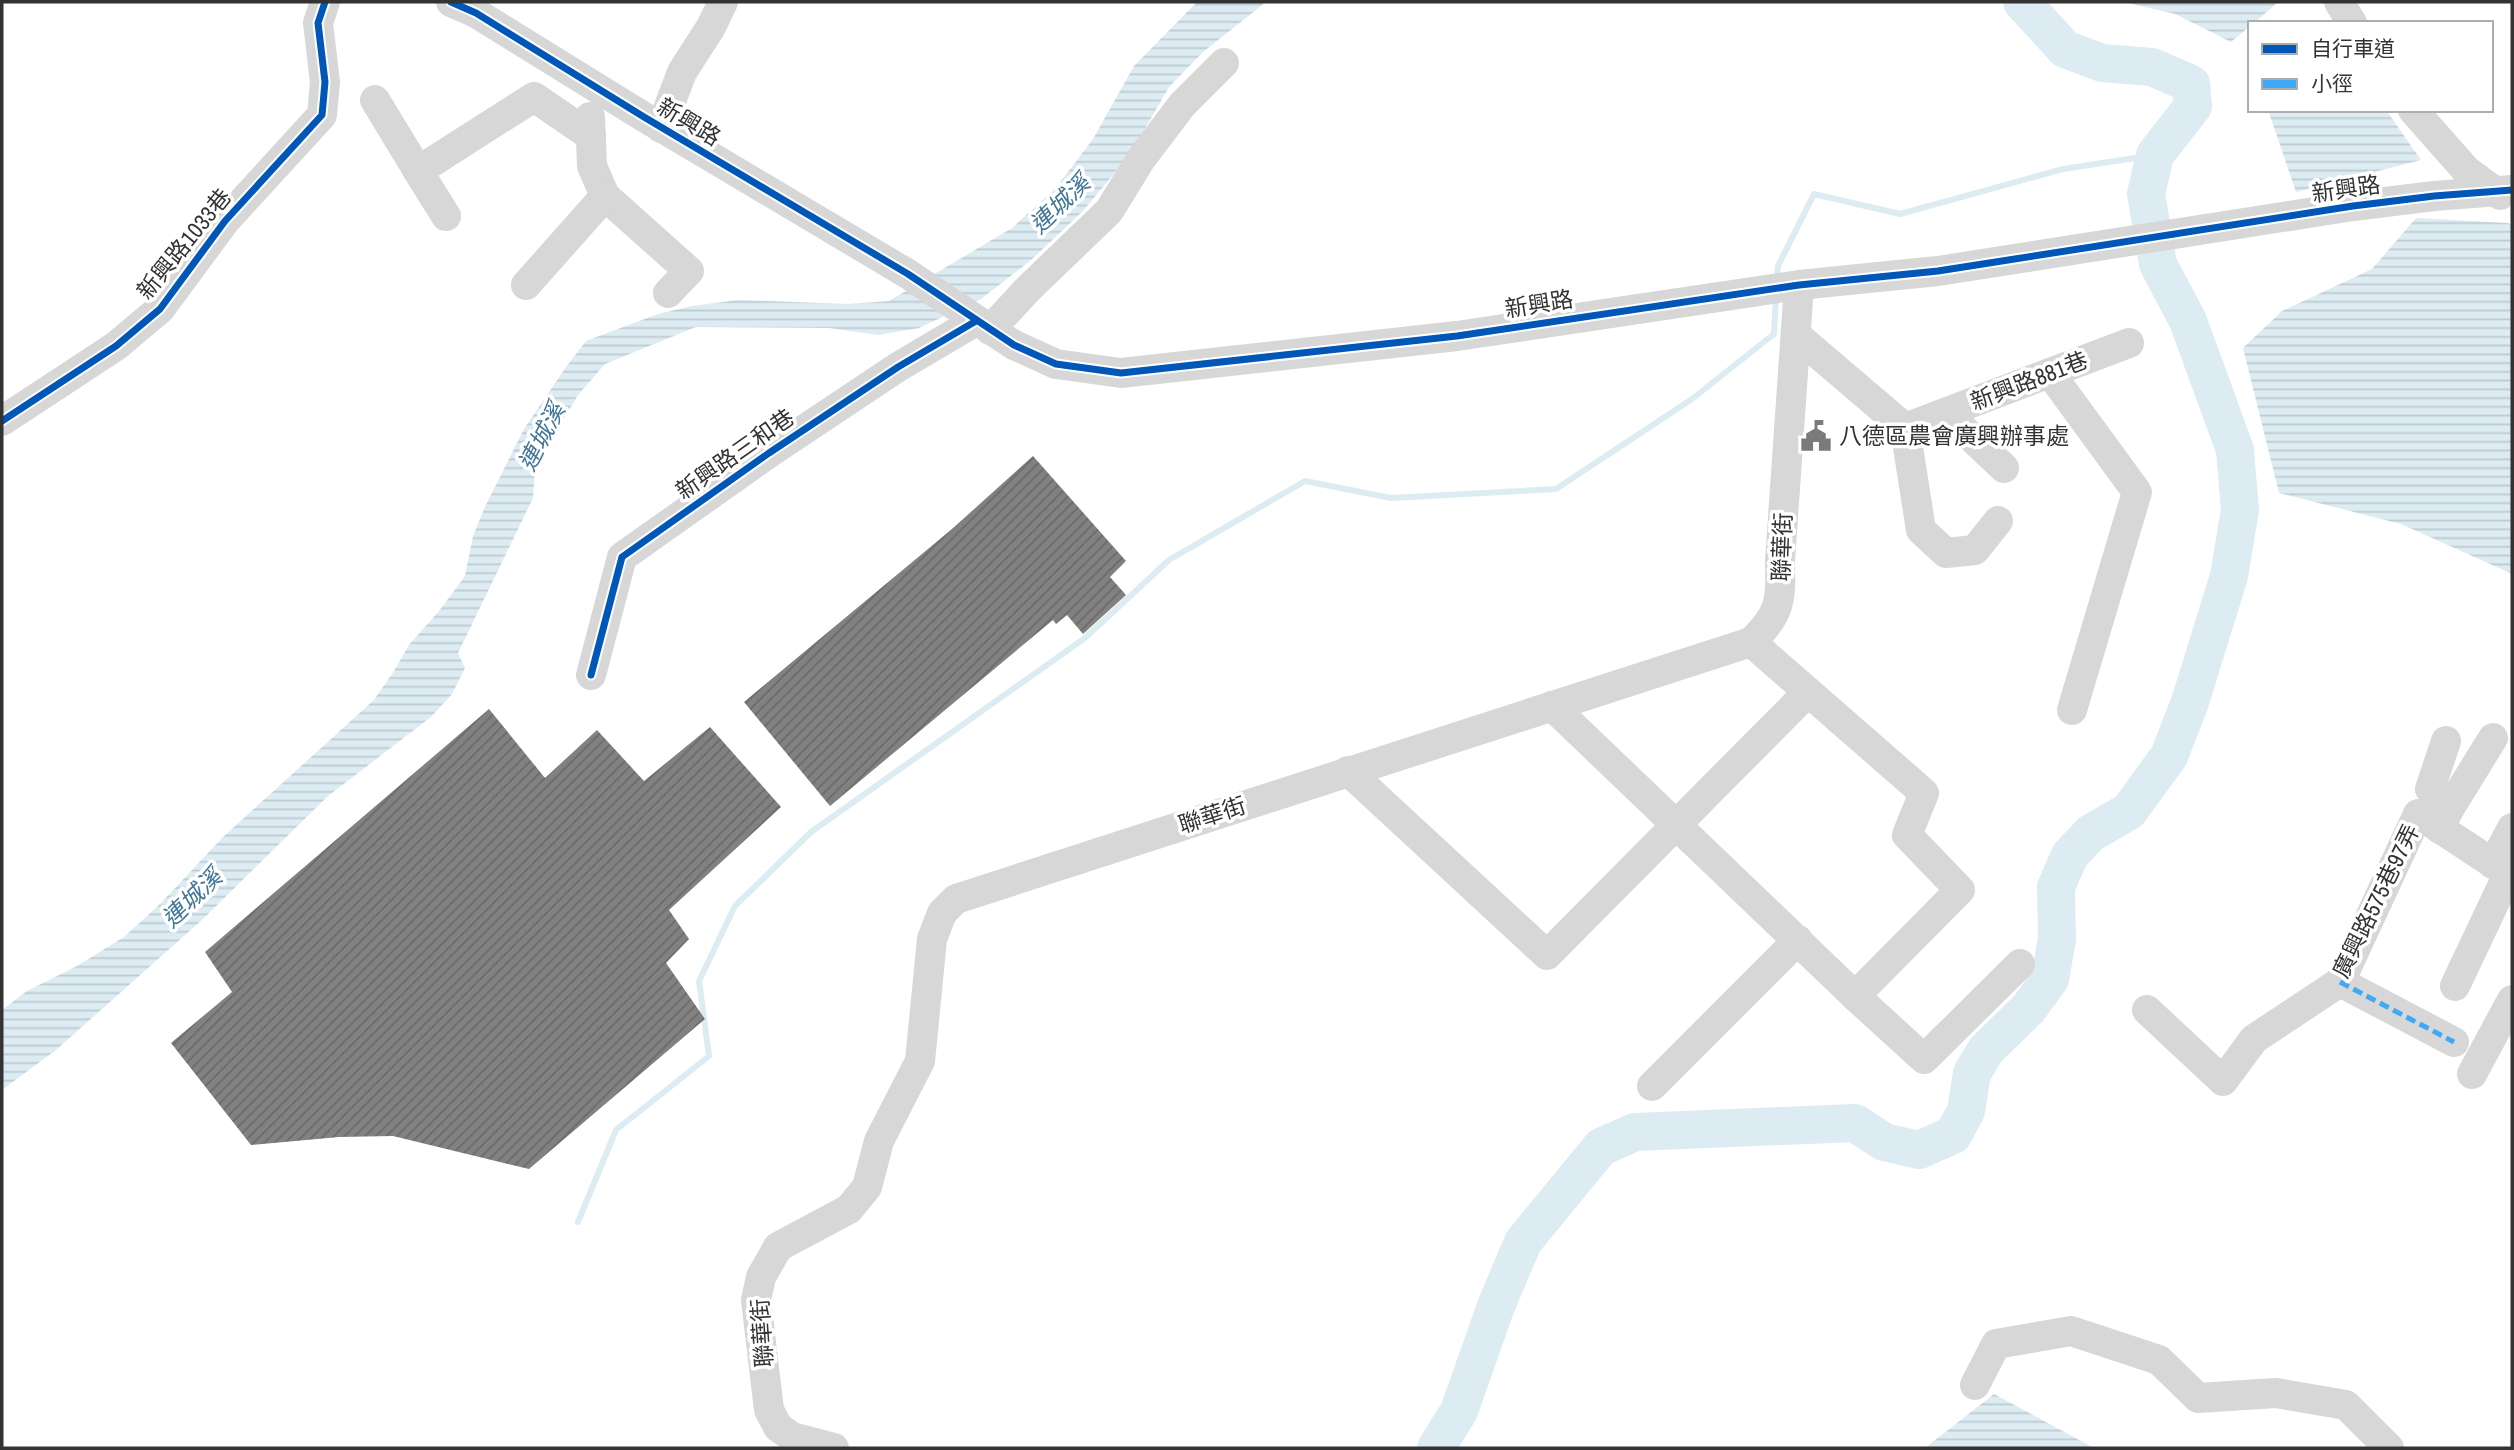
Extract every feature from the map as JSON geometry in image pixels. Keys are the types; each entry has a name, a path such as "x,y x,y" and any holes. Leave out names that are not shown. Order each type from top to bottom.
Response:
{"street":[{"name":"新興路1033巷","path":"2,421 116,346 160,309 225,221 322,115 325,82 318,23 325,2"},
{"name":"新興路","path":"451,2 475,13 661,128 908,274 1014,345 1056,364 1121,373 1457,336 1784,287 1938,271 2353,206 2434,196 2506,195"},
{"path":"661,128 682,72 711,27 723,2"},
{"path":"2339,2 2352,21"},
{"name":"新興路三和巷","path":"591,676 622,557 769,453 898,367 979,323 1028,289 1109,211 1141,159 1182,105 1224,63"},
{"path":"588,83 592,166 606,196 689,271 668,293"},
{"path":"418,171 534,97 591,136"},
{"path":"374,100 446,216"},
{"path":"2415,112 2466,170 2506,195"},
{"path":"526,285 606,196"},
{"name":"聯華街","path":"834,1448 792,1437 778,1427 769,1410 756,1300 761,1277 778,1247 849,1209 867,1187 879,1141 920,1061 932,939 942,913 956,899 1751,642 1767,627 1781,598 1780,561 1796,335 1784,287"},
{"path":"1796,335 1905,428 1921,530 1946,553 1975,550 1998,521"},
{"name":"新興路881巷","path":"1905,428 2129,343"},
{"path":"2050,373 2137,492 2072,710"},
{"path":"1946,412 2004,468"},
{"path":"1751,642 1924,793 1907,835 1960,890 1855,996"},
{"path":"1348,771 1547,955 1808,692"},
{"path":"1552,706 1924,1059 2020,964"},
{"name":"廣興路575巷97弄","path":"2147,1010 2223,1081 2254,1039 2340,982 2435,818 2493,738"},
{"path":"2446,741 2430,789 2435,818 2505,871"},
{"path":"2455,986 2505,871 2512,828"},
{"path":"1652,1086 1798,940"},
{"path":"2340,982 2454,1042"},
{"path":"2472,1074 2512,1000"},
{"path":"1975,1385 1997,1344 2071,1331 2159,1360 2198,1398 2276,1392 2346,1405 2389,1448"}],"water":[{"name":"連城溪","path":"1197,2 1266,2 1203,52 1169,87 1143,132 1113,175 1082,212 1030,261 981,299 919,328 878,335 829,328 696,327 605,364 578,395 535,468 533,498 458,653 465,668 452,694 431,717 328,796 203,919 56,1050 2,1090 2,1010 27,991 77,966 124,937 160,904 224,836 374,700 409,645 465,576 473,536 524,429 586,341 658,314 692,306 738,300 848,304 889,301 1012,228 1055,189 1093,139 1134,66"},
{"path":"2124,2 2278,2 2256,21 2248,21 2248,28 2231,42 2175,14"},
{"path":"2269,112 2387,112 2421,160 2296,192"},
{"path":"2416,218 2512,225 2512,574 2401,524 2279,493 2243,348 2282,311 2372,269"},
{"path":"1994,1394 2094,1448 1925,1448"}],"building":[{"path":"1033,456 1126,561 1110,577 1126,595 1083,634 1067,615 1056,624 1053,620 830,806 744,702 952,529"},
{"path":"489,709 545,778 597,730 644,781 710,727 781,807 669,910 689,939 666,963 705,1019 529,1169 393,1136 339,1137 251,1145 171,1043 232,992 205,952"}],"waterway":[{"path":"1436,1448 1459,1411 1496,1306 1523,1242 1601,1147 1635,1132 1855,1123 1884,1142 1919,1150 1953,1135 1966,1111 1972,1073 1986,1050 2028,1009 2050,979 2057,939 2056,887 2070,855 2091,833 2129,811 2169,756 2190,702 2229,576 2240,510 2235,450 2188,321 2158,264 2146,194 2155,155 2193,106 2191,84 2152,67 2102,63 2065,49 2022,2"},
{"path":"1777,278 1778,266 1814,194 1900,214 2063,169 2155,155"},
{"path":"578,1222 616,1130 709,1056 699,981 735,906 811,832 1085,638 1169,560 1305,481 1391,498 1556,489 1692,399 1774,334 1776,296"}],"marked path":[{"path":"2340,982 2454,1042"}],"cycle path":[{"path":"2,421 116,346 160,309 225,221 322,115 325,82 318,23 325,2"},
{"path":"451,2 476,13 644,117 908,274 1014,345 1056,364 1121,373 1457,336 1799,285 1938,271 2353,206 2512,190"},
{"path":"591,675 622,557 769,453 898,367 976,321"}],"place":[{"name":"八德區農會廣興辦事處","path":"1816,436"}]}
